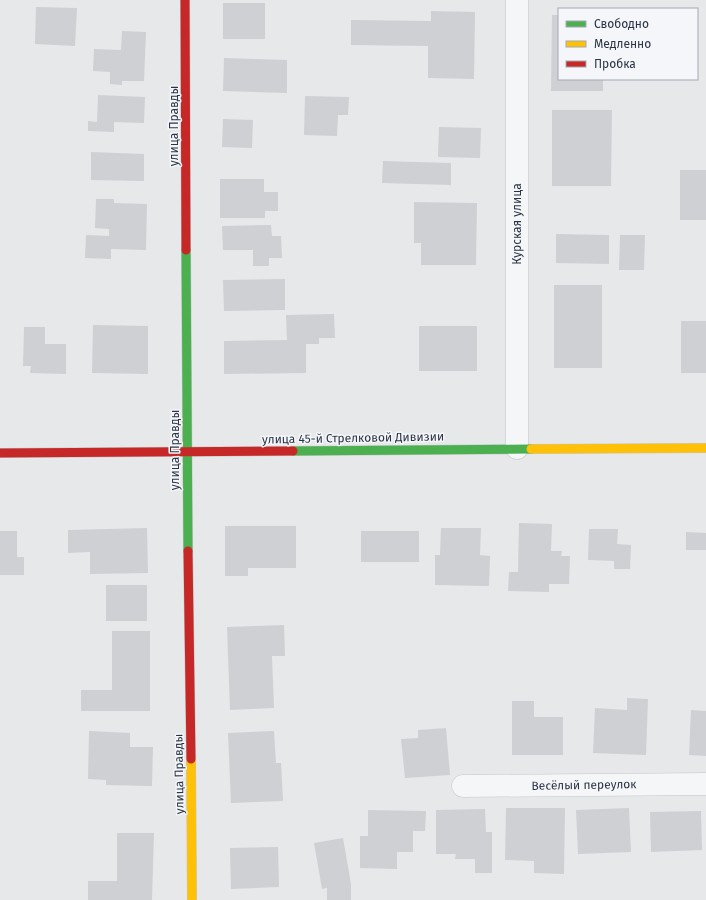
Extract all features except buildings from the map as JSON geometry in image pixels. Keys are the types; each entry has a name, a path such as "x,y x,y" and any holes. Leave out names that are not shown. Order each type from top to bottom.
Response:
{"street":[{"name":"улица Правды","path":"186,0 187,451 192,900"},
{"name":"Курская улица","path":"517,0 517,448"},
{"name":"улица 45-й Стрелковой Дивизии","path":"0,453 517,448 706,448"},
{"name":"Весёлый переулок","path":"463,786 706,784"}],"traffic: fast":[{"path":"186,250 188,551"},
{"path":"293,451 531,449"}],"traffic: slow":[{"path":"531,449 706,448"},
{"path":"191,759 192,900"}],"traffic: jam":[{"path":"185,0 186,250"},
{"path":"0,453 293,451"},
{"path":"188,551 191,759"}]}
